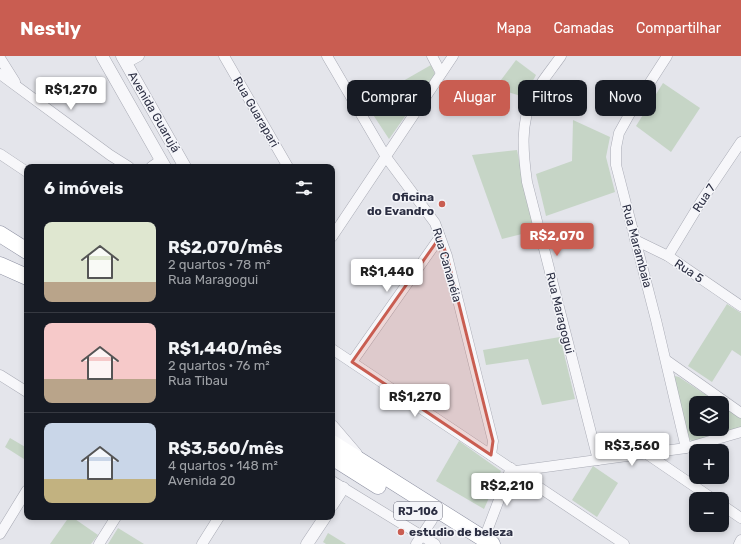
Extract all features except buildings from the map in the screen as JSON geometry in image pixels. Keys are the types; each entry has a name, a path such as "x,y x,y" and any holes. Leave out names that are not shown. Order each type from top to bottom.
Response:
{"highway":[{"path":"0,234 24,249"},
{"path":"0,240 24,250"},
{"path":"0,265 24,277"},
{"path":"0,273 24,284"},
{"name":"RJ-106","path":"335,445 482,542"},
{"name":"RJ-106","path":"335,459 432,520 482,542"}],"street":[{"name":"Avenida Guarujá","path":"102,56 150,142 159,164"},
{"path":"124,60 138,56"},
{"name":"Rua Guarapari","path":"224,56 286,164"},
{"name":"Rua Cananéia","path":"327,56 386,157 435,223 447,256 493,441 491,455"},
{"path":"432,56 441,73"},
{"path":"335,233 453,56"},
{"name":"Rua Maragogui","path":"561,56 533,96 525,124 523,153 527,182 598,460"},
{"name":"Rua Marambaia","path":"668,56 629,115 620,133 616,148 616,165 666,360 686,448"},
{"path":"0,58 17,86"},
{"name":"Avenida Guarujá","path":"124,60 183,164"},
{"path":"0,74 124,164"},
{"path":"150,142 166,134"},
{"name":"Rua 7","path":"668,256 702,200 741,142"},
{"path":"0,154 24,170"},
{"path":"352,362 440,237"},
{"name":"Rua 5","path":"635,240 668,256 740,304"},
{"path":"335,351 624,544"},
{"path":"666,360 741,413"},
{"path":"0,375 24,390"},
{"path":"335,429 366,465"},
{"path":"513,470 686,448 741,432"},
{"path":"647,454 703,492"},
{"path":"482,542 513,470"},
{"path":"335,483 418,540 435,544"},
{"path":"335,500 343,488"},
{"path":"0,534 24,495"},
{"path":"729,510 741,518"},
{"path":"99,544 114,520"},
{"path":"202,544 217,520"},
{"path":"308,544 323,520"},
{"path":"418,540 432,520"},
{"path":"739,544 741,540"}],"highlighted area":[{"path":"440,237 447,256 493,441 491,455 352,362"}],"green space":[{"path":"516,60 536,75 533,80 518,80 518,95 510,93 510,80 501,80"},
{"path":"431,65 435,74 431,80 405,80"},
{"path":"663,83 700,108 671,152 636,126 642,116 656,116 656,94"},
{"path":"374,116 405,116 389,139"},
{"path":"573,120 610,137 606,157 615,192 546,216 536,174 572,161"},
{"path":"517,150 534,231 502,239 472,155"},
{"path":"727,304 741,313 741,356 732,350 712,382 688,366"},
{"path":"560,337 575,399 542,405 528,359 486,365 483,350"},
{"path":"675,376 679,377 708,396 689,396 689,436 713,436 694,442 686,438 672,378"},
{"path":"729,410 741,418 741,427 729,431"},
{"path":"10,438 24,446 24,459 5,447"},
{"path":"459,441 501,471 484,509 436,481"},
{"path":"593,466 618,483 597,517 572,500"},
{"path":"67,520 76,520 98,535 91,544 50,544"},
{"path":"118,528 144,544 108,544"},
{"path":"328,533 346,544 326,544 323,542"}],"place":[{"name":"Oficina do Evandro","path":"442,204"},
{"name":"estudio de beleza","path":"401,532"}]}
